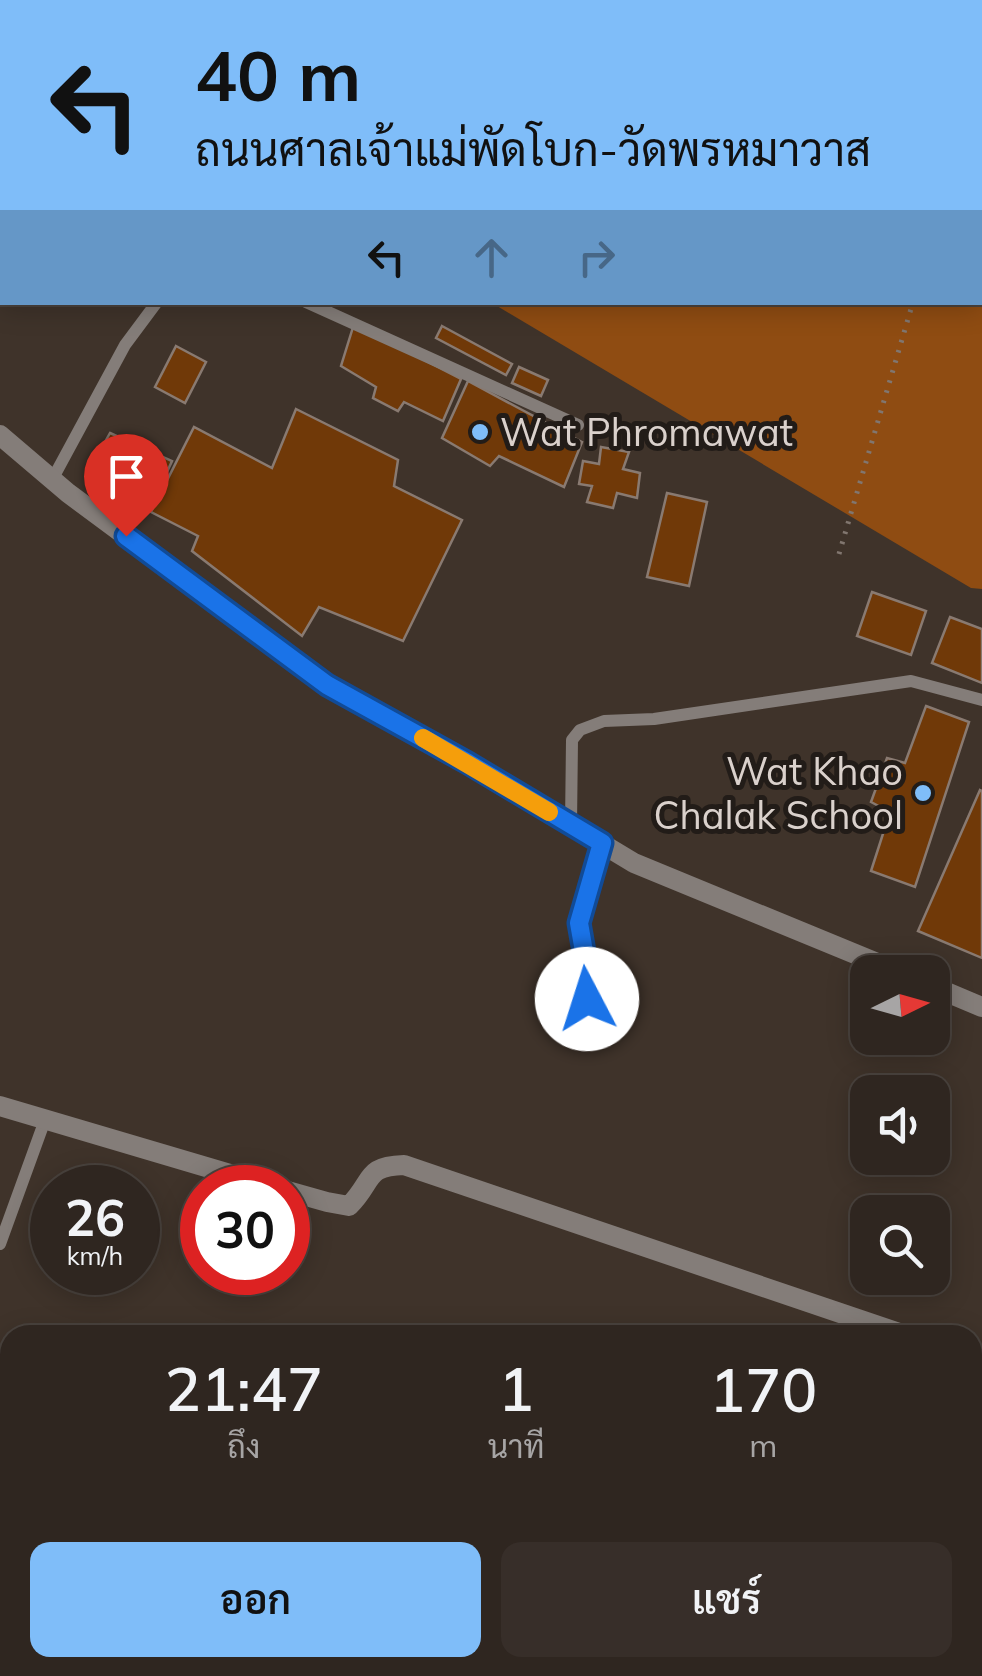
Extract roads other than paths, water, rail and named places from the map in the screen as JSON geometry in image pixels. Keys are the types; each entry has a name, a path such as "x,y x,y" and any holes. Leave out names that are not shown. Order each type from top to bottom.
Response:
{"street":[{"path":"0,436 52,480 327,685 468,763 634,863 858,955"},
{"path":"587,999 579,923 602,843"},
{"path":"950,993 982,1006"},
{"path":"0,1106 199,1165"},
{"path":"310,1197 349,1206 374,1172 384,1166 404,1165 875,1325"}],"lane":[{"path":"52,480 126,345 155,305"},
{"path":"313,305 578,426"},
{"path":"570,825 572,740 590,725 912,680 982,700"},
{"path":"0,1244 46,1120"}],"place":[{"name":"Wat Phromawat","path":"480,432"},
{"name":"Wat Khao Chalak School","path":"923,793"}]}
